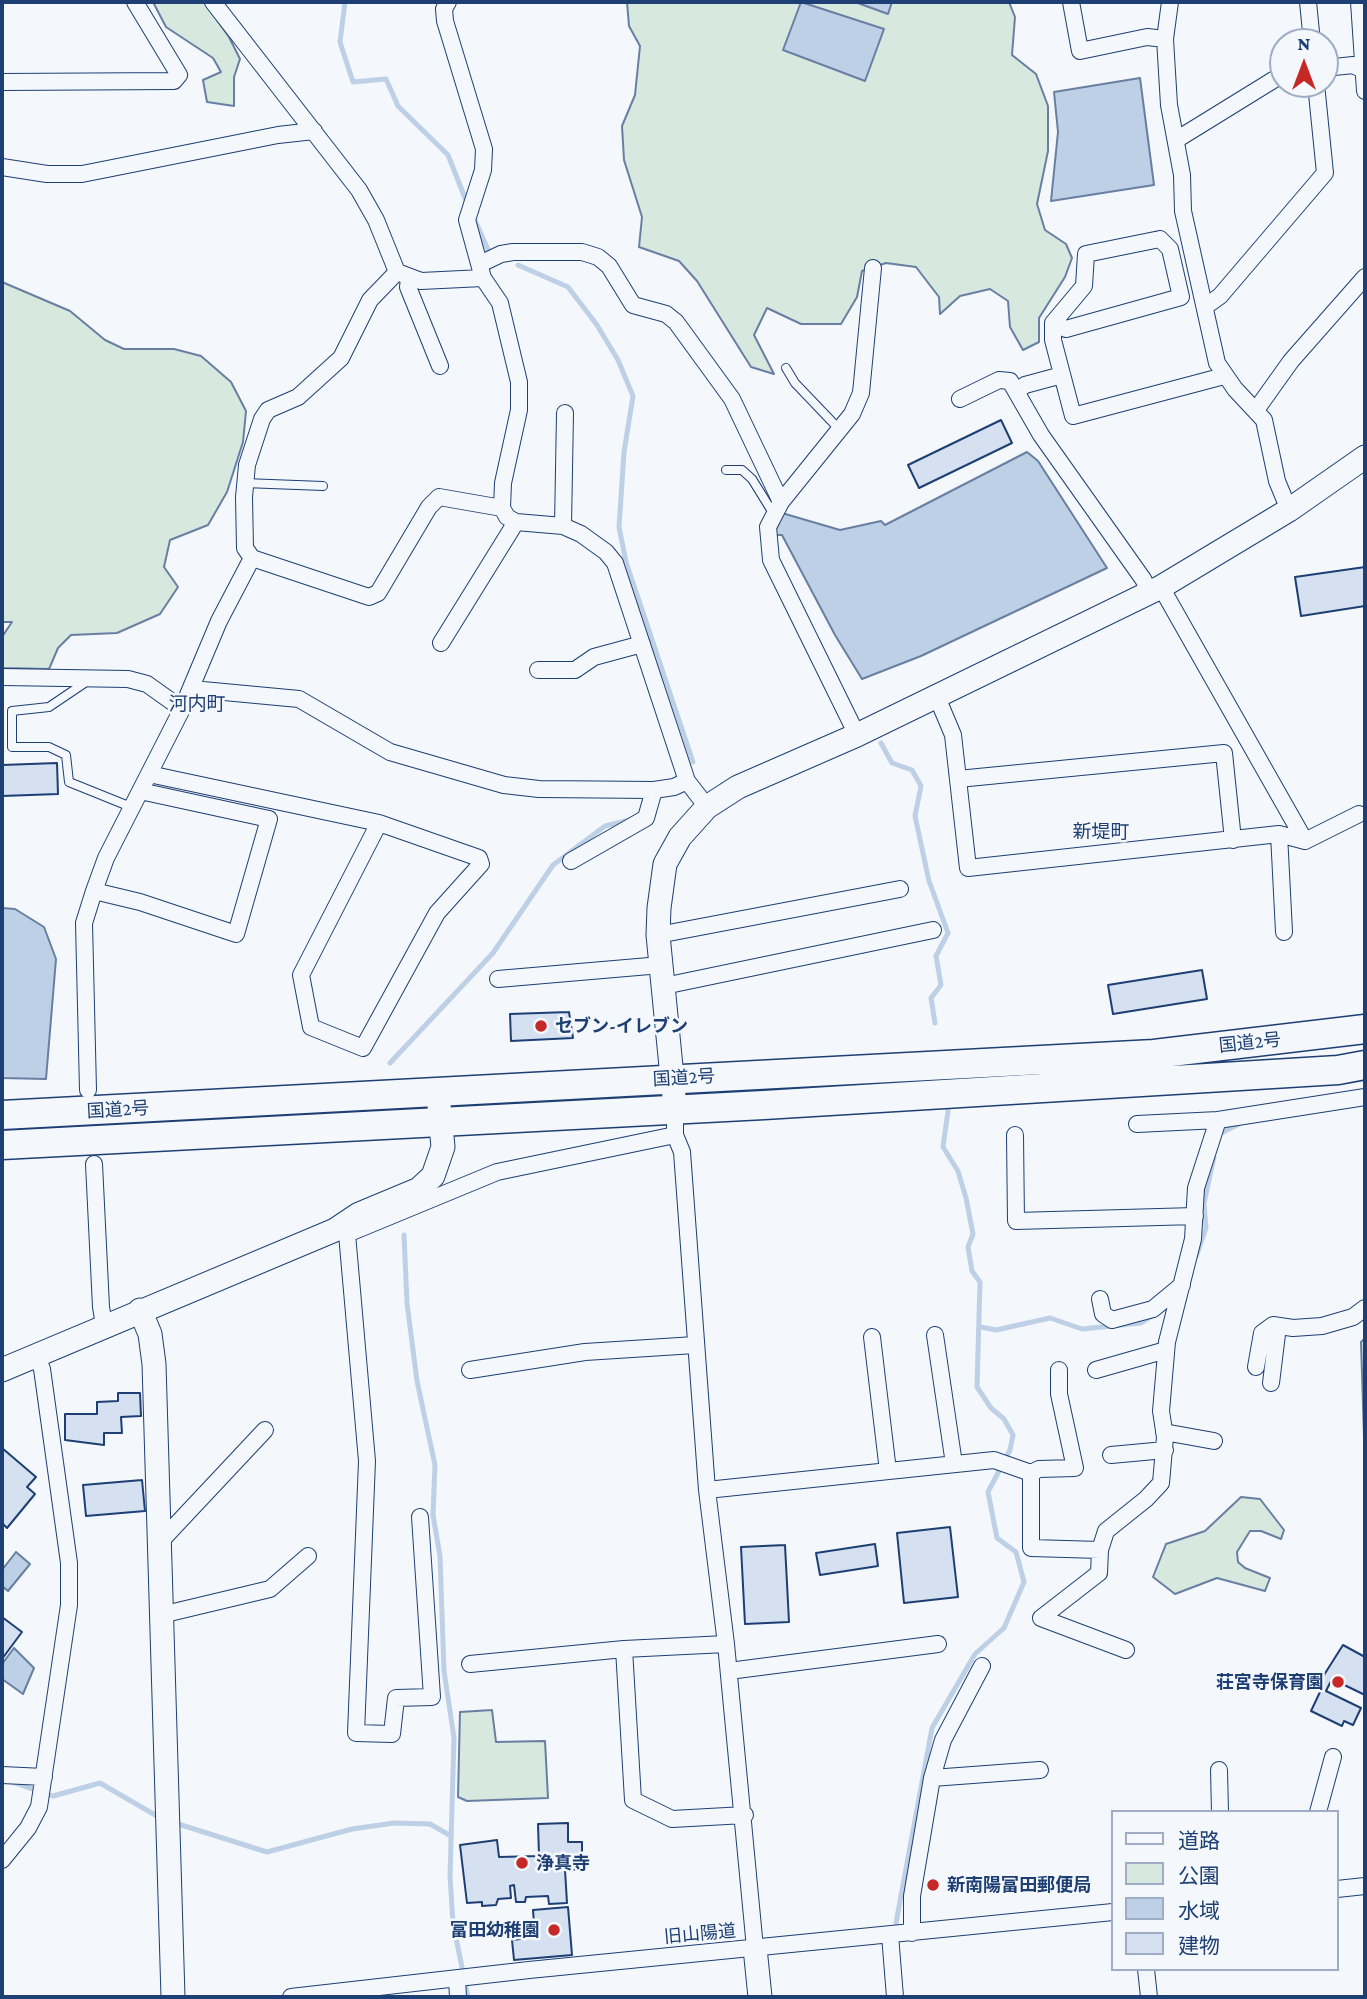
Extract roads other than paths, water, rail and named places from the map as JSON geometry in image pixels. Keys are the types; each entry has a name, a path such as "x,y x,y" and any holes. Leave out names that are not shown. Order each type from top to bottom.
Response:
{"highway":[{"name":"国道2号","path":"2,1115 1154,1054 1365,1029"},
{"name":"国道2号","path":"2,1145 675,1107 764,1105 1324,1071 1365,1065"}],"street":[{"path":"2,82 174,80 179,75 135,2"},
{"path":"213,2 359,190 403,275 440,366"},
{"path":"448,2 444,9 445,21 484,149 483,170 467,220 482,271 500,303 519,382 519,410 503,483 502,508 507,517 516,522 563,526 606,552 615,563 687,781 707,807"},
{"path":"1071,2 1080,51 1147,37 1165,39"},
{"path":"1170,2 1165,39 1169,105 1177,140 1183,211 1217,363 1224,376 1264,420 1277,481 1289,510"},
{"path":"1308,2 1311,28"},
{"path":"1359,2 1365,92"},
{"path":"1339,66 1353,65 1364,72"},
{"path":"1177,140 1269,83"},
{"path":"1206,306 1220,296 1325,173 1317,98"},
{"path":"2,167 47,174 82,174 278,135 314,131"},
{"path":"1053,323 1066,329 1181,297 1170,248 1160,239 1086,254 1084,286 1053,323 1053,340 1073,416 1224,376"},
{"path":"502,508 439,497 429,507 378,593 369,597 252,558 245,548 244,483 247,465 262,419 268,410 298,397 341,358 370,300 403,275 482,271 501,254 513,252 582,252 598,257 609,266 633,305 666,314 676,322 732,400 777,507"},
{"path":"857,735 771,560 768,527 777,507 852,414 861,393 873,268"},
{"path":"1256,410 1291,361 1365,277"},
{"path":"1017,390 1025,385 1062,375"},
{"path":"960,399 999,380 1010,381 1041,435 1143,579 1156,590 1305,841"},
{"path":"563,526 565,413"},
{"path":"760,1997 745,1815 707,1490 682,1152 675,1135 675,1107 658,935 665,864 680,837 707,807 738,787 857,735 1156,590 1289,510 1365,457"},
{"path":"441,643 516,522"},
{"path":"88,1090 84,923 94,891 131,807 182,709 219,621 252,558"},
{"path":"538,670 575,670 594,657 642,644"},
{"path":"2,677 128,680 147,684 182,709"},
{"path":"191,689 299,699 390,752 504,785 539,789 654,790 674,787 687,781"},
{"path":"937,697 953,735 968,868 1279,834 1305,841 1359,814"},
{"path":"957,779 1224,753 1233,840"},
{"path":"149,774 379,823 479,858 481,864 437,913 363,1048 311,1027 301,975 379,823"},
{"path":"571,861 646,818 654,790"},
{"path":"94,891 140,902 236,934 269,819 140,791"},
{"path":"1279,834 1284,932"},
{"path":"658,935 900,888"},
{"path":"498,979 662,975 933,930"},
{"path":"341,1232 359,1214 419,1189 433,1176 443,1147 437,1091"},
{"path":"1137,1124 1218,1120 1365,1097"},
{"path":"1126,1650 1041,1618 1099,1573 1100,1550 1106,1531 1146,1499 1161,1483 1165,1450 1161,1411 1166,1350 1193,1240 1196,1188 1218,1120"},
{"path":"2,1370 140,1310 497,1172 675,1135"},
{"path":"1015,1135 1016,1221 1195,1216"},
{"path":"94,1164 104,1325"},
{"path":"341,1232 367,1461 356,1732 392,1734 396,1698 432,1697 420,1517"},
{"path":"1101,1299 1103,1314 1112,1320 1153,1309 1182,1285"},
{"path":"1256,1367 1262,1333 1273,1325 1293,1328 1322,1325 1353,1317 1365,1308"},
{"path":"140,1310 150,1334 155,1364 173,1997"},
{"path":"1271,1382 1278,1325"},
{"path":"935,1335 954,1464"},
{"path":"872,1337 888,1471"},
{"path":"470,1370 585,1352 695,1345"},
{"path":"1096,1370 1166,1350"},
{"path":"2,1860 29,1828 39,1807 69,1605 69,1563 42,1368 36,1356"},
{"path":"707,1490 954,1464 1001,1462 1031,1473 1039,1469 1075,1468 1059,1394 1059,1370"},
{"path":"159,1543 265,1430"},
{"path":"1164,1432 1214,1441"},
{"path":"1111,1455 1165,1450"},
{"path":"1031,1473 1031,1548 1100,1550"},
{"path":"161,1615 270,1589 308,1556"},
{"path":"470,1664 624,1649 726,1644"},
{"path":"729,1671 938,1644"},
{"path":"624,1649 633,1800 672,1819 745,1815"},
{"path":"912,1934 912,1896 932,1778 943,1740 982,1666"},
{"path":"1319,1810 1333,1757"},
{"path":"932,1778 1040,1770"},
{"path":"1219,1770 1220,1810"},
{"path":"2,1775 44,1777"},
{"path":"1339,1889 1365,1886"},
{"name":"旧山陽道","path":"291,1997 1112,1912"},
{"path":"890,1935 895,1997"},
{"path":"1146,1971 1149,1997"},
{"path":"457,1979 458,1997"}],"lane":[{"path":"786,368 795,383 839,429"},
{"path":"726,470 742,470 777,507"},
{"path":"244,483 323,486"},
{"path":"92,679 49,707 12,711 12,747 49,747 66,755 69,782 131,807"}],"water":[{"path":"801,2 884,29 865,81 783,50"},
{"path":"855,2 892,2 888,14"},
{"path":"1140,78 1154,185 1051,201 1058,132 1054,92"},
{"path":"1027,452 1038,461 1107,568 921,656 862,679 835,635 782,535 774,535 782,513 840,530 881,521 885,525"},
{"path":"2,908 15,909 44,927 56,959 46,1079 2,1078"},
{"path":"16,1552 30,1564 8,1591 2,1586 2,1570"},
{"path":"14,1648 34,1668 23,1694 2,1679 2,1664"}],"waterway":[{"path":"345,2 340,42 353,82 386,79 398,106 448,155 467,203"},
{"path":"474,218 489,252"},
{"path":"518,265 568,287 597,325 618,360 633,396 624,452 619,527 626,562 693,762"},
{"path":"881,743 892,763 912,770 921,786 915,816 929,881 948,933 936,956 941,985 931,998 935,1023"},
{"path":"390,1063 493,953 553,865 605,826 630,820"},
{"path":"896,1923 932,1728 975,1654 1004,1628 1024,1582 1016,1552 997,1538 988,1492 1010,1450 1013,1435 1004,1419 991,1408 977,1387 980,1282 972,1271 968,1247 973,1234 966,1198 958,1171 943,1147 949,1104"},
{"path":"1219,1134 1241,1123"},
{"path":"1196,1257 1206,1228 1204,1203 1214,1157"},
{"path":"404,1235 407,1303 417,1381 435,1465 433,1515 440,1556 444,1671 454,1738 450,1876 453,1923 468,1997"},
{"path":"981,1327 996,1330 1050,1318 1082,1329 1141,1323 1152,1316"},
{"path":"12,1782 53,1796 100,1783 162,1819"},
{"path":"175,1823 267,1852 352,1829 394,1823 430,1824 451,1836"}],"place":[{"name":"セブン-イレブン","path":"541,1026"},
{"name":"荘宮寺保育園","path":"1338,1682"},
{"name":"浄真寺","path":"522,1863"},
{"name":"新南陽富田郵便局","path":"933,1885"},
{"name":"富田幼稚園","path":"554,1930"}],"district":[{"name":"河内町","path":"197,704"},
{"name":"新堤町","path":"1101,832"}]}
